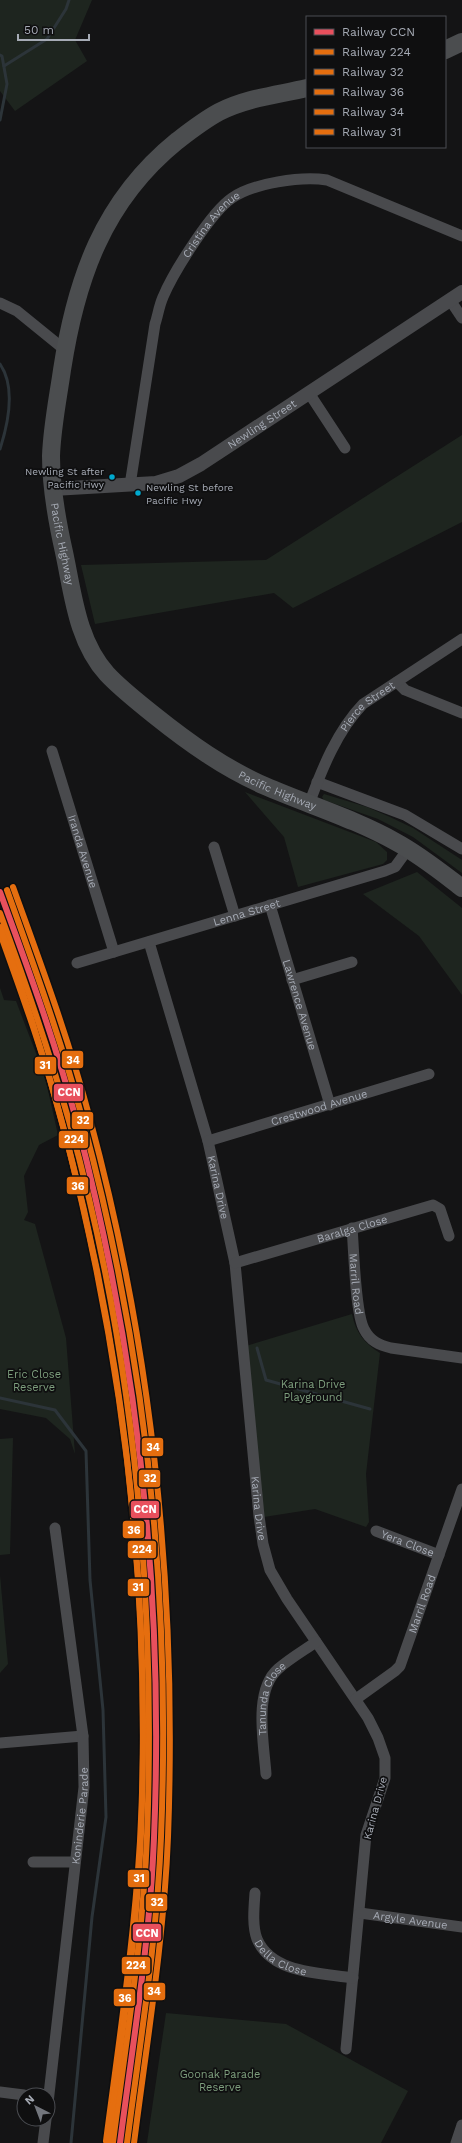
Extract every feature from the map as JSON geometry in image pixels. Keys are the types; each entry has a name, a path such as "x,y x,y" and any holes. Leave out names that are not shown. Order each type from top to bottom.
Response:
{"main road":[{"path":"446,50 462,42"},
{"name":"Pacific Highway","path":"306,88 258,98 218,112 189,131 163,153 139,176 113,212 96,244 77,300 65,350 51,455 53,489 62,542 82,634 97,661 133,698 204,753 247,778 363,825 408,849 462,888"}],"street":[{"name":"Cristina Avenue","path":"130,485 156,324 162,298 177,271 211,220 225,204 242,193 286,180 312,178 341,184 462,236"},
{"name":"Newling Street","path":"53,489 130,485 168,481 190,471 462,292"},
{"path":"450,300 462,318"},
{"path":"0,303 17,311 65,350"},
{"path":"309,394 344,448"},
{"name":"Pierce Street","path":"309,804 317,782 344,727 352,715 363,704 462,639"},
{"path":"397,682 406,690 462,712"},
{"name":"Iranda Avenue","path":"52,751 114,952"},
{"name":"Pacific Highway","path":"317,782 405,815 462,849"},
{"path":"214,847 235,916"},
{"name":"Lenna Street","path":"77,964 385,871 394,867 408,849"},
{"name":"Lawrence Avenue","path":"270,906 330,1105"},
{"name":"Karina Drive","path":"149,942 208,1142 235,1263 263,1544 270,1570 316,1642 356,1699 378,1738 385,1758 385,1778 366,1835 360,1913 346,2049"},
{"path":"292,980 352,962"},
{"name":"Crestwood Avenue","path":"208,1142 429,1074"},
{"name":"Baralga Close","path":"235,1263 433,1205 440,1209 449,1236"},
{"name":"Marril Road","path":"352,1228 359,1315 368,1335 380,1345 391,1348 462,1358"},
{"name":"Marril Road","path":"356,1699 400,1666 462,1489"},
{"name":"Koninderie Parade","path":"50,2087 84,1787 83,1736 55,1528"},
{"name":"Yera Close","path":"376,1531 439,1555"},
{"name":"Tanunda Close","path":"266,1774 262,1704 266,1687 277,1669 316,1642"},
{"path":"0,1743 83,1736"},
{"path":"33,1862 76,1862"},
{"name":"Della Close","path":"255,1892 254,1915 257,1938 272,1958 289,1968 353,1978"},
{"name":"Argyle Avenue","path":"360,1913 462,1927"},
{"path":"0,2092 16,2094"},
{"path":"456,2143 462,2125"},
{"path":"42,2143 45,2127"}],"green space":[{"path":"0,0 92,0 75,40 87,61 15,111 0,91"},
{"path":"462,435 462,522 293,608 274,593 95,624 81,565 266,560"},
{"path":"245,792 376,842 387,852 387,860 383,864 298,887 284,837"},
{"path":"324,794 367,807 413,828 462,860 462,873 413,837 378,819 324,800 322,797"},
{"path":"417,872 462,908 462,995 419,936 363,894"},
{"name":"Eric Close Reserve","path":"0,988 4,1000 16,1001 45,1077 58,1135 39,1145 24,1176 28,1212 24,1220 35,1224 66,1338 75,1454 70,1439 46,1418 0,1409"},
{"name":"Karina Drive Playground","path":"352,1314 358,1332 369,1345 380,1353 366,1474 369,1522 366,1527 315,1509 264,1517 246,1346"},
{"path":"13,1438 10,1554 0,1555 0,1439"},
{"path":"0,1575 8,1664 0,1673"},
{"name":"Goonak Parade Reserve","path":"166,2013 286,2024 408,2091 381,2143 147,2143"}],"waterway":[{"path":"4,66 47,39 66,9 69,0"},
{"path":"0,55 2,56 7,84 0,120"},
{"path":"0,364 5,373 9,394 8,417 0,449"},
{"path":"257,1348 266,1380 370,1409"},
{"path":"0,1398 55,1410 86,1451 90,1580 103,1710 106,1817 92,1917 71,2143"}],"rail line":[{"name":"34","path":"13,887 73,1060 90,1119 112,1207 130,1296 145,1385 156,1475 164,1565 168,1655 170,1746 168,1837 159,1952 134,2143"},
{"name":"32","path":"7,890 66,1062 83,1121 105,1209 123,1298 138,1387 149,1476 157,1566 162,1656 163,1747 161,1837 152,1952 127,2143"},
{"name":"CCN","path":"0,892 51,1035 77,1123 98,1211 116,1299 131,1388 142,1478 150,1567 155,1657 156,1748 154,1838 145,1953 120,2143"},
{"name":"224","path":"0,913 28,990 53,1068 69,1121 91,1208 110,1297 125,1386 136,1476 148,1656 149,1746 147,1836 138,1951 113,2142"},
{"name":"31","path":"0,927 38,1038 69,1150 95,1261 116,1373 130,1486 139,1601 143,1716 141,1834 132,1950 108,2142"},
{"name":"36","path":"0,933 42,1053 63,1126 103,1302 118,1391 129,1481 137,1571 142,1661 143,1751 140,1841 130,1954 106,2141"}],"place":[{"name":"Newling St after Pacific Hwy","path":"112,477"},
{"name":"Newling St before Pacific Hwy","path":"138,493"}]}
